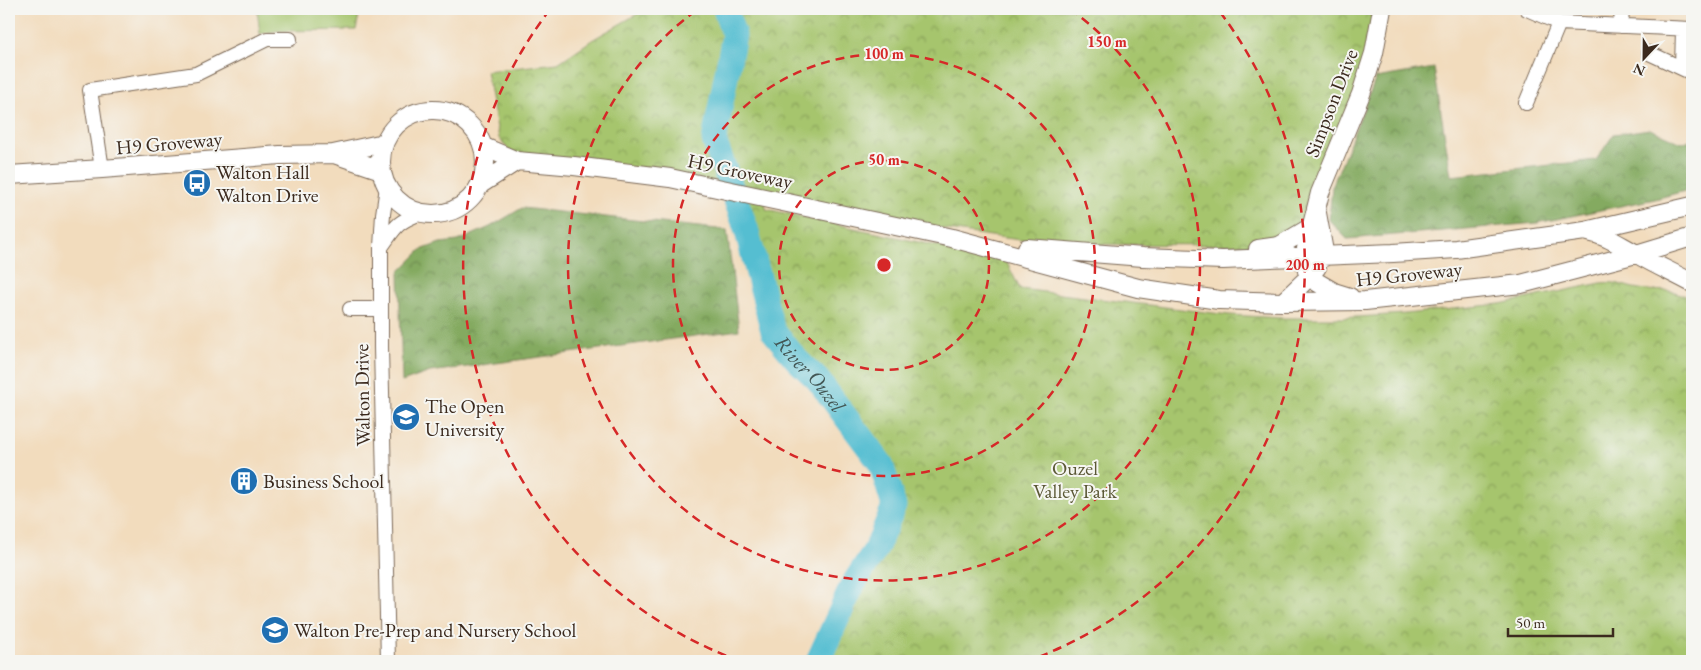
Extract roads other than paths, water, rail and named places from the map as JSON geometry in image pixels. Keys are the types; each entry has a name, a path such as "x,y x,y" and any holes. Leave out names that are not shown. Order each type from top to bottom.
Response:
{"street":[{"name":"Simpson Drive","path":"1304,257 1320,193 1361,94 1374,53 1382,9"},
{"path":"1527,9 1559,23 1687,29 1687,70 1649,53"},
{"path":"1621,26 1622,9"},
{"path":"1526,103 1559,23"},
{"path":"102,170 90,90 196,74 267,39 290,39"},
{"path":"425,110 440,110 454,114 467,122 478,133 484,147 486,166 481,184 471,198 456,209 439,214 421,213 404,206 397,200 384,178 381,156 384,143 390,131 411,114 425,110"},
{"name":"H9 Groveway","path":"9,175 102,170 280,155 333,154 384,143"},
{"name":"H9 Groveway","path":"484,147 517,161 670,178 952,238 1138,288 1219,300 1283,302 1365,301 1521,284 1636,254 1692,237"},
{"name":"H9 Groveway","path":"333,154 384,178"},
{"path":"481,184 517,161"},
{"name":"Walton Drive","path":"384,178 381,309 388,661"},
{"name":"H9 Groveway","path":"952,238 1044,250 1143,257 1223,260 1304,257 1456,249 1614,226 1692,206"},
{"path":"381,247 397,224 404,219 421,213"},
{"name":"Simpson Drive","path":"1314,219 1325,256"},
{"path":"1143,257 1181,250 1263,249 1279,246 1314,219"},
{"path":"1585,231 1603,235 1692,283"},
{"path":"1283,302 1310,276 1325,256"},
{"path":"1304,257 1306,271 1315,281 1334,292 1365,301"},
{"path":"350,309 381,309"}],"waterway":[{"name":"River Ouzel","path":"725,9 734,35 714,140 746,228 773,331 797,360 818,380 881,464 894,506 876,549 853,584 818,661"}],"place":[{"name":"Walton Hall Walton Drive","path":"197,183"},
{"name":"The Open University","path":"406,417"},
{"name":"Business School","path":"244,481"},
{"name":"Walton Pre-Prep and Nursery School","path":"275,630"}],"park label":[{"name":"Ouzel Valley Park","path":"1075,480"}]}
